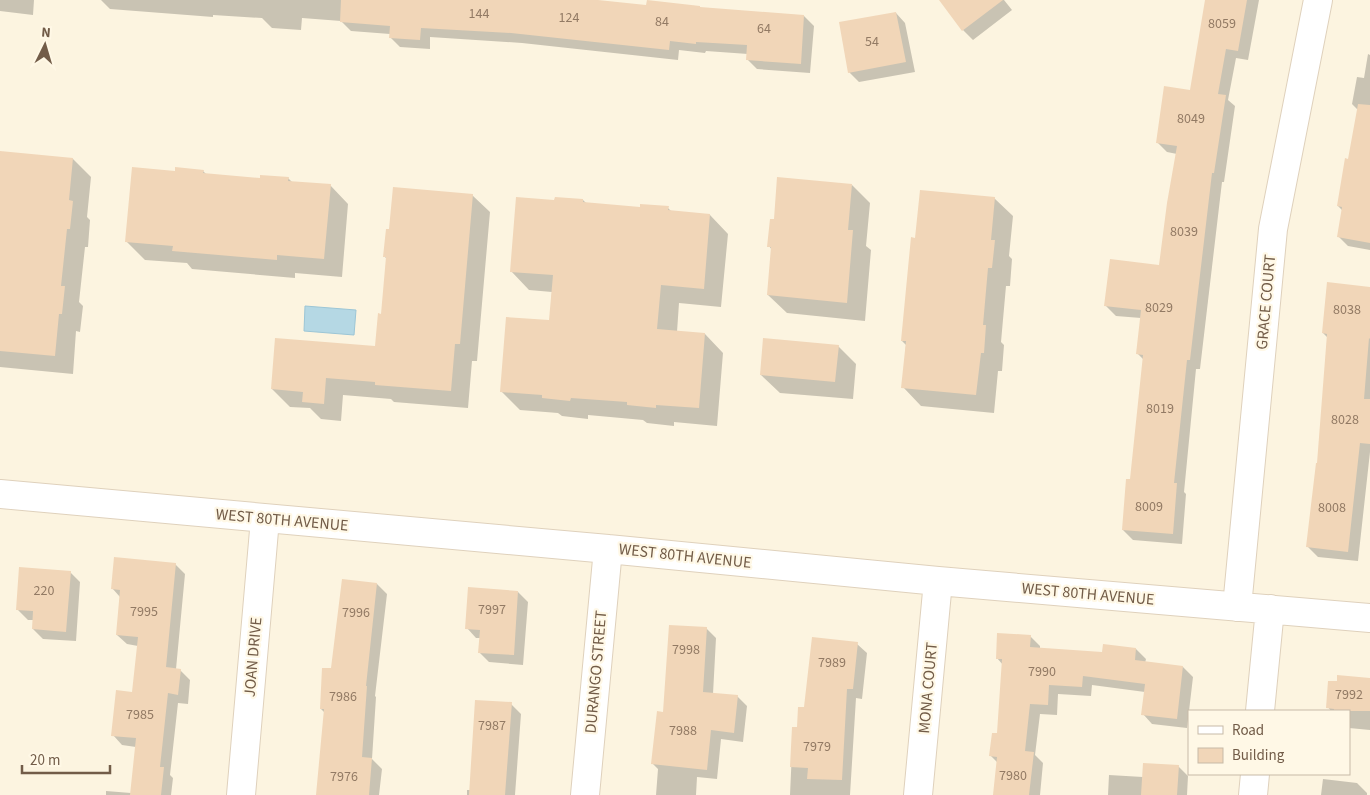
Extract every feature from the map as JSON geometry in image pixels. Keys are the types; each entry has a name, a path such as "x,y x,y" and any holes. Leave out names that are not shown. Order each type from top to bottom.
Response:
{"street":[{"name":"GRACE COURT","path":"1237,607 1273,229 1318,0"},
{"name":"WEST 80TH AVENUE","path":"0,494 938,581 1370,618"},
{"name":"JOAN DRIVE","path":"241,795 265,519"},
{"name":"DURANGO STREET","path":"585,795 608,549"},
{"name":"MONA COURT","path":"918,795 938,581"},
{"path":"1260,710 1270,609"},
{"path":"1253,795 1255,775"}],"water":[{"path":"305,306 356,310 354,335 304,331"}],"building":[{"path":"341,0 598,0 646,5 647,0 700,7 804,15 801,64 746,60 747,45 696,42 696,44 670,41 669,50 511,33 421,28 420,40 389,38 390,26 340,22"},
{"path":"939,0 1003,0 962,31"},
{"path":"1205,0 1247,0 1238,51 1226,49 1218,94 1226,95 1214,173 1212,173 1190,360 1187,360 1174,483 1177,483 1173,534 1122,530 1126,479 1130,479 1143,355 1136,354 1141,310 1104,306 1110,259 1159,265 1177,146 1156,143 1164,86 1190,90"},
{"path":"896,12 906,62 848,73 839,22"},
{"path":"1358,104 1370,105 1370,243 1337,237 1342,207 1337,206 1345,158 1348,159"},
{"path":"0,151 73,158 69,200 73,201 70,229 67,229 61,286 65,286 62,314 59,314 55,356 0,351"},
{"path":"132,167 175,171 175,167 204,170 203,173 260,178 260,175 289,177 288,181 331,184 324,259 277,255 277,260 172,251 173,246 125,242"},
{"path":"777,177 852,184 848,230 853,230 847,303 767,295 771,247 767,247 770,219 774,219"},
{"path":"393,187 473,194 460,344 455,344 451,391 375,385 375,382 326,378 324,404 302,402 303,392 271,389 275,338 375,346 378,313 381,314 386,257 383,257 386,229 389,229"},
{"path":"920,190 995,197 991,240 995,240 992,268 988,268 983,325 986,325 984,353 981,353 976,395 901,388 906,341 901,341 911,237 915,238"},
{"path":"516,197 554,200 555,197 583,199 583,202 640,207 640,204 669,206 668,210 710,214 704,289 661,285 657,329 705,333 699,408 656,405 656,408 627,405 627,402 571,398 570,401 542,398 542,395 500,392 506,317 549,320 553,275 510,272"},
{"path":"1327,282 1370,287 1370,339 1364,399 1370,399 1370,444 1360,443 1348,552 1306,547 1317,463 1327,334 1322,333"},
{"path":"763,338 839,345 835,382 760,375"},
{"path":"114,557 176,563 166,667 181,669 178,695 168,693 160,767 164,767 161,795 130,795 136,738 111,736 116,690 132,692 138,637 116,635 120,590 111,589"},
{"path":"19,567 71,571 66,632 32,629 33,611 16,610"},
{"path":"342,579 377,583 366,686 362,757 372,758 369,795 316,795 324,709 320,709 322,668 331,668"},
{"path":"468,587 518,591 514,655 478,653 480,630 465,629"},
{"path":"669,625 707,627 703,692 738,695 734,733 711,730 707,770 651,764 657,711 663,712"},
{"path":"997,633 1031,635 1030,647 1102,652 1103,644 1136,648 1135,660 1183,666 1177,719 1141,715 1145,684 1083,676 1082,687 1049,685 1048,705 1030,704 1025,751 1034,752 1029,795 993,795 997,757 989,756 992,733 997,733 1002,659 996,659"},
{"path":"812,637 858,642 853,689 847,689 842,780 807,779 808,768 790,767 792,727 797,727 798,707 804,707"},
{"path":"1337,675 1370,678 1370,711 1326,708 1328,681 1337,681"},
{"path":"475,700 512,702 505,795 469,795"},
{"path":"1143,763 1179,765 1177,795 1141,795"}]}
